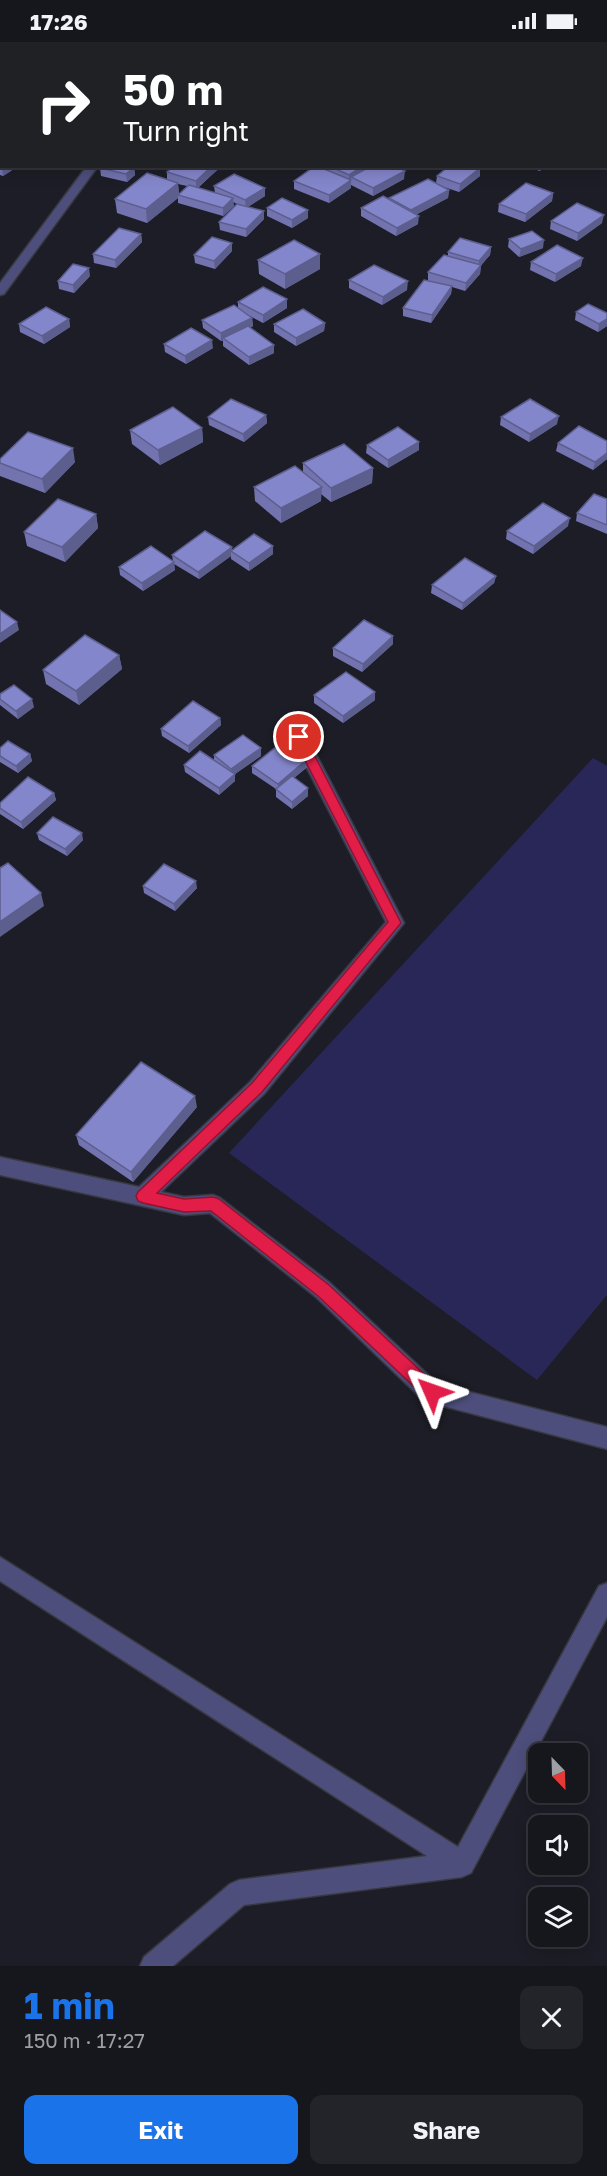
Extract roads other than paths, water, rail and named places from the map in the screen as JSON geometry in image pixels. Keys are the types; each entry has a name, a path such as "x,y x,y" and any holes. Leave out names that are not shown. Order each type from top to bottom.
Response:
{"street":[{"path":"0,291 92,168"},
{"path":"143,1196 257,1088 395,923 299,737"},
{"path":"0,1166 184,1206 213,1204 323,1290 432,1392 607,1438"},
{"path":"0,1568 462,1864"},
{"path":"462,1864 607,1594"},
{"path":"153,1966 239,1893 462,1864"}]}
